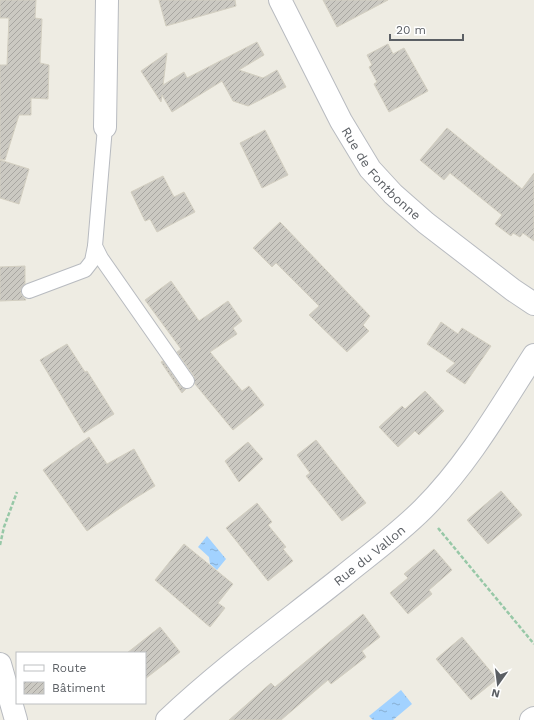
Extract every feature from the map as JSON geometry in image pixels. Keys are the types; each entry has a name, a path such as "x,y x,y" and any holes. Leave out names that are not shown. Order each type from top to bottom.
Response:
{"street":[{"path":"105,127 107,0"},
{"name":"Rue de Fontbonne","path":"280,0 341,121 370,169 393,194 426,223 513,290 534,304"},
{"name":"Rue du Vallon","path":"167,720 196,692 386,542 422,509 445,486 470,454 534,355"},
{"path":"0,664 16,720"}],"lane":[{"path":"29,291 85,270 92,261 95,246 105,127"},
{"path":"95,246 109,270 187,381"}],"path":[{"path":"0,545 4,527 17,492"},
{"path":"422,509 534,644"}],"water":[{"path":"207,536 226,559 217,570 210,564 209,557 198,547"},
{"path":"401,690 412,704 393,720 373,720 369,716"}],"building":[{"path":"0,0 36,0 35,18 42,19 40,63 49,65 48,99 31,98 31,115 19,115 5,160 0,159 0,65 7,65 9,18 0,18"},
{"path":"159,0 235,0 236,6 166,26"},
{"path":"323,0 388,0 337,27"},
{"path":"257,42 264,55 239,70 263,78 277,70 286,87 248,106 233,101 222,81 172,112 162,95 161,102 141,71 167,53 163,85 184,72 187,78"},
{"path":"388,44 393,54 404,48 428,91 389,112 374,84 377,82 369,67 372,65 367,55"},
{"path":"447,128 522,189 534,173 534,241 523,233 520,237 513,233 511,236 495,224 502,215 450,173 444,180 420,160"},
{"path":"265,130 288,175 262,188 240,143"},
{"path":"0,160 29,169 19,204 0,198"},
{"path":"163,176 174,197 184,192 195,212 157,232 150,219 145,221 131,192"},
{"path":"280,222 370,316 363,325 369,331 347,352 309,315 319,306 276,263 272,267 253,248"},
{"path":"25,266 25,284 21,290 21,294 26,300 0,301 0,267"},
{"path":"171,281 199,321 228,301 242,321 233,328 237,334 210,352 242,391 249,386 264,405 233,430 195,384 194,376 177,352 181,349 145,300"},
{"path":"441,322 458,334 462,328 491,346 465,384 446,371 455,363 427,344"},
{"path":"67,344 85,372 87,371 114,414 84,433 40,360"},
{"path":"163,361 180,386 186,389 182,393 161,362"},
{"path":"425,391 444,411 419,435 415,431 398,447 379,427 402,406 405,409"},
{"path":"89,437 107,464 134,449 155,486 87,531 43,470"},
{"path":"316,440 366,503 342,521 306,476 310,473 297,455"},
{"path":"248,442 263,459 239,482 225,461"},
{"path":"501,491 522,515 488,544 467,520"},
{"path":"257,503 272,522 268,525 286,547 283,549 293,561 268,581 226,528"},
{"path":"184,544 233,584 218,603 225,608 210,627 155,580"},
{"path":"434,549 452,570 429,590 432,594 408,614 390,593 408,578 404,574"},
{"path":"363,614 380,637 362,651 366,657 331,684 328,680 281,720 229,720 271,683 275,687"},
{"path":"160,627 180,652 146,678 146,652 128,652"},
{"path":"462,637 497,679 471,700 436,659"}]}
